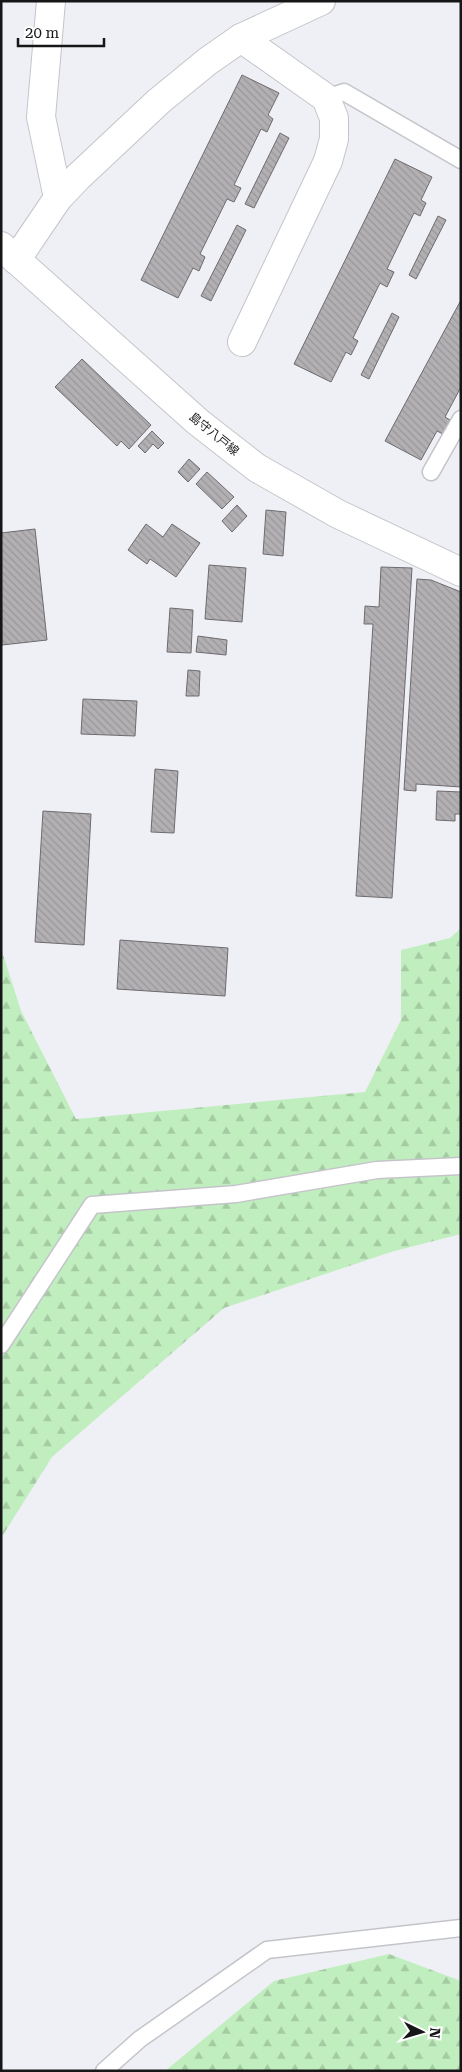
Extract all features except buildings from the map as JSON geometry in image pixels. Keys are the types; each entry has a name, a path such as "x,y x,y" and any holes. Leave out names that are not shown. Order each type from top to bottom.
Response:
{"street":[{"path":"51,1 41,117 58,198"},
{"path":"8,253 78,177 158,102 208,61 241,38 321,1"},
{"path":"241,38 326,98 334,118 334,139 328,160 242,342"},
{"name":"島守八戸線","path":"8,253 198,422 257,468 338,514 461,572"}],"lane":[{"path":"326,98 344,92 461,160"},
{"path":"431,472 461,419"},
{"path":"1,1345 92,1205 236,1194 378,1170 461,1166"},
{"path":"104,2071 140,2039 267,1950 461,1928"}],"green space":[{"path":"461,928 461,1234 391,1252 224,1308 52,1457 1,1538 1,948 21,1011 76,1119 365,1092 401,1020 401,950 450,938"},
{"path":"389,1954 461,1981 461,2071 165,2071 274,1981"}]}
